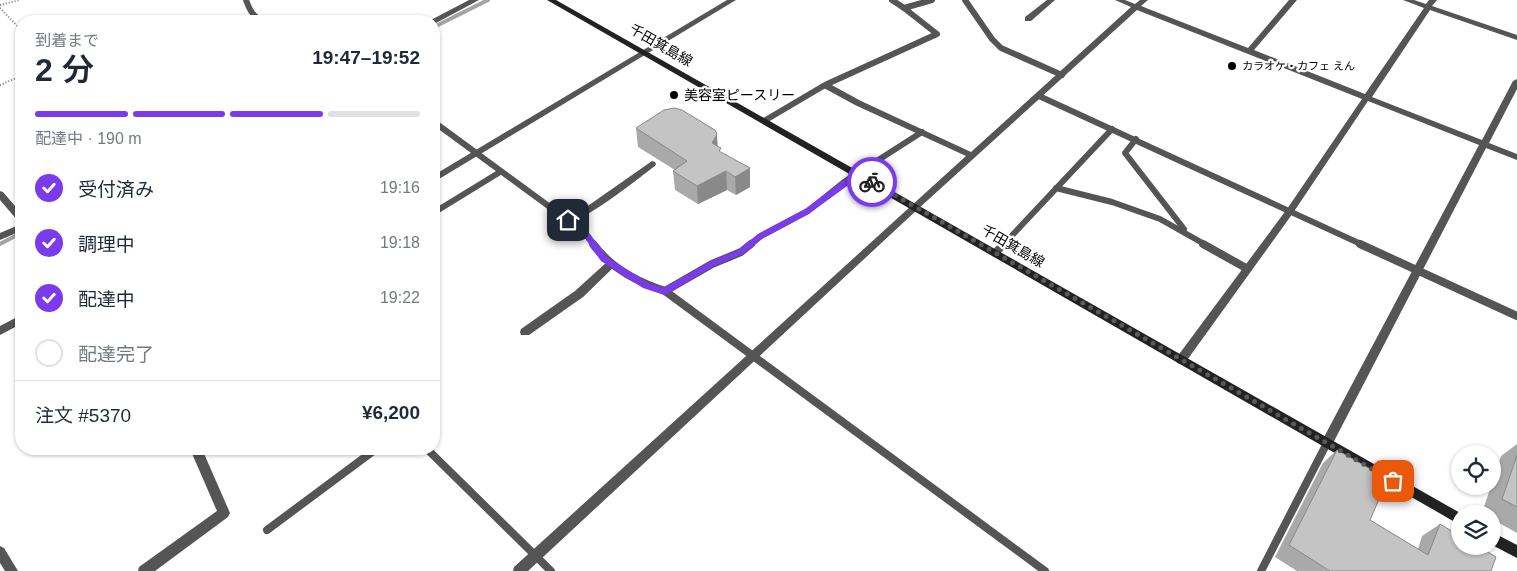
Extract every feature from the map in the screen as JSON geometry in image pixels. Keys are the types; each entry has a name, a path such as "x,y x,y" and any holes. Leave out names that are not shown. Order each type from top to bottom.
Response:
{"main road":[{"name":"千田箕島線","path":"551,0 1451,514"},
{"path":"1501,543 1517,552"}],"street":[{"path":"440,18 475,0"},
{"path":"440,175 732,0"},
{"path":"1028,19 1051,0"},
{"path":"1119,0 1517,157"},
{"path":"519,571 753,358 915,207 1144,0"},
{"path":"1249,51 1293,0"},
{"path":"1407,0 1517,38"},
{"path":"1181,360 1290,210 1433,0"},
{"path":"1327,443 1517,81"},
{"path":"825,85 858,103 973,156"},
{"path":"568,220 584,212 652,164"},
{"path":"440,209 501,171"},
{"path":"0,194 15,212"},
{"path":"0,237 15,229"},
{"path":"525,332 579,294 611,264"},
{"path":"0,330 15,322"},
{"path":"144,571 224,513 199,455"},
{"path":"0,552 12,571"}],"lane":[{"path":"246,0 251,15"},
{"path":"764,120 825,85 937,34 892,0"},
{"path":"904,8 932,0"},
{"path":"965,0 992,40 1001,48 1062,75"},
{"path":"1039,96 1517,316"},
{"path":"440,126 584,232 604,259 646,285 665,291 753,358 1045,571"},
{"path":"995,253 1112,129"},
{"path":"665,291 712,264 740,252 761,236 808,211 858,174 922,132"},
{"path":"1136,139 1125,153 1189,234"},
{"path":"1056,188 1135,210 1172,224 1246,268"},
{"path":"1261,571 1327,443"},
{"path":"267,530 368,455"},
{"path":"434,455 551,571"}],"path":[{"path":"15,23 0,7 20,0"},
{"path":"0,85 15,79"}],"building":[{"path":"674,108 682,110 715,130 717,134 712,143 721,148 719,151 750,168 735,177 726,171 697,186 673,171 687,161 636,128 664,110"},
{"path":"1337,450 1388,479 1370,520 1428,555 1440,524 1451,531 1451,555 1493,555 1496,557 1491,571 1330,571 1289,545"},
{"path":"1517,455 1517,507 1502,499"}],"waterway":[{"path":"440,24 488,0"},
{"path":"0,244 15,236"}],"way so far":[{"path":"872,182 1393,481"}],"place":[{"name":"カラオケ・カフェ えん","path":"1232,66"},
{"name":"美容室ピースリー","path":"674,95"}],"route":[{"path":"568,220 584,232 604,259 646,285 665,291 712,264 740,252 761,236 808,211 844,182 858,174 872,182"}]}
